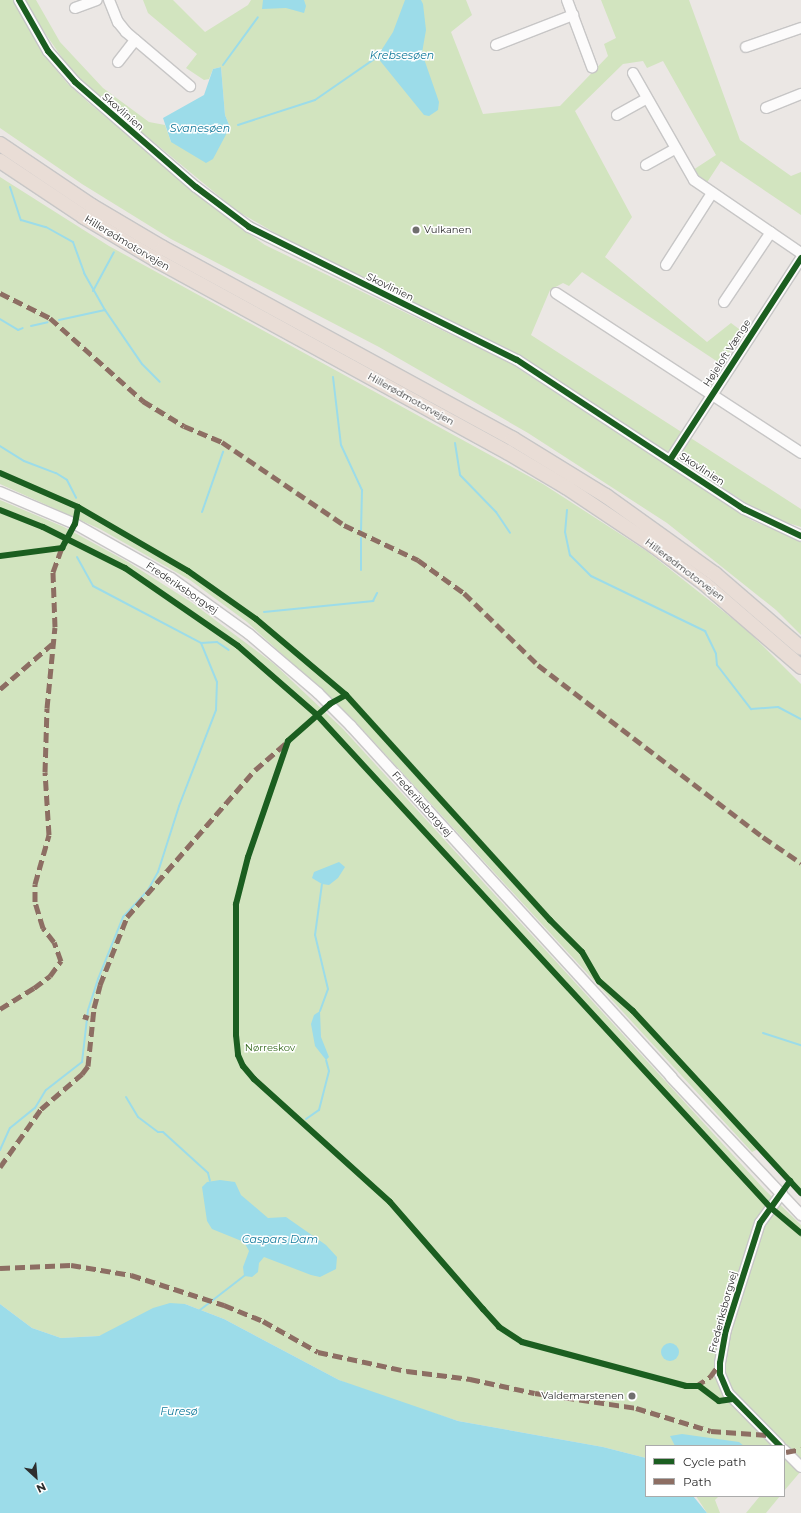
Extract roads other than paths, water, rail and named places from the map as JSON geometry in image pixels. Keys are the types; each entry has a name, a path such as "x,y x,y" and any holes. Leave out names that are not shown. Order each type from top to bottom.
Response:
{"highway":[{"name":"Hillerødmotorvejen","path":"0,144 92,206 163,248 506,435 606,496 715,574 801,648"},
{"name":"Hillerødmotorvejen","path":"0,161 84,217 156,260 507,452 566,487 654,546 704,584 801,667"}],"street":[{"name":"Skovlinien","path":"19,0 48,51 74,82 196,186 249,227 517,360 744,509 801,536"},
{"path":"75,8 97,0"},
{"path":"109,0 118,22 135,40 190,86"},
{"path":"567,0 592,67"},
{"path":"496,45 573,15"},
{"path":"746,46 801,28"},
{"path":"118,62 135,40"},
{"path":"633,73 646,99 694,180 712,194 801,253"},
{"path":"766,108 801,94"},
{"path":"617,115 646,99"},
{"path":"646,165 675,149"},
{"path":"666,265 712,194"},
{"path":"724,302 771,232"},
{"name":"Højeloft Vænge","path":"670,460 710,396 801,258"},
{"name":"Højeloft Vænge","path":"556,293 710,396 801,454"},
{"name":"Frederiksborgvej","path":"0,492 75,524 171,578 249,634 318,693 351,726 696,1104 782,1193 801,1215"},
{"name":"Frederiksborgvej","path":"782,1193 801,1207"},
{"name":"Frederiksborgvej","path":"779,1445 728,1393 724,1386 720,1363 726,1330 760,1223 782,1193"},
{"path":"785,1451 801,1466"}],"water":[{"path":"263,0 304,0 306,6 304,13 286,8 262,9"},
{"name":"Krebsesøen","path":"405,0 421,0 423,4 426,30 422,53 439,102 438,110 429,116 424,115 377,57 393,32"},
{"name":"Svanesøen","path":"221,67 225,115 230,127 213,159 206,163 171,142 163,118 204,95 213,69"},
{"path":"339,862 345,867 338,878 329,885 322,884 312,878 314,872"},
{"path":"320,1011 321,1037 329,1057 326,1060 315,1046 311,1024 314,1015"},
{"name":"Caspars Dam","path":"220,1180 235,1182 241,1195 268,1218 286,1217 326,1245 337,1257 336,1269 320,1277 264,1257 259,1263 258,1272 252,1277 244,1276 243,1267 249,1251 244,1242 212,1229 207,1221 202,1187 207,1182"},
{"name":"Furesø","path":"170,1303 185,1304 224,1319 339,1380 458,1421 603,1447 645,1458 645,1497 694,1497 707,1513 0,1513 0,1304 32,1328 61,1338 99,1336 153,1308"},
{"path":"666,1343 674,1343 679,1348 677,1359 674,1361 666,1361 661,1356 661,1348"},
{"path":"682,1434 739,1442 743,1445 674,1445 670,1436"}],"waterway":[{"path":"223,65 258,17"},
{"path":"238,125 315,100 377,57"},
{"path":"10,187 21,220 46,227 73,242 84,273 105,310 142,364 160,382"},
{"path":"93,291 114,252"},
{"path":"59,320 105,310"},
{"path":"0,319 18,330 23,328"},
{"path":"31,326 48,322"},
{"path":"333,377 341,445 362,490 361,530"},
{"path":"455,443 460,475 496,512 510,533"},
{"path":"0,446 24,461 56,473 67,480 76,498"},
{"path":"202,512 223,452"},
{"path":"567,510 565,532 570,555 591,576 705,631 716,654 717,665 751,709 778,707 801,719"},
{"path":"361,538 361,570"},
{"path":"77,557 93,586 201,643"},
{"path":"264,612 373,601 377,593"},
{"path":"0,1150 10,1128 35,1108 46,1090 82,1062 88,1010 98,979 123,917 148,890 158,872 179,806 216,710 217,682 201,643 217,642 229,650"},
{"path":"320,1011 328,989 315,935 322,884"},
{"path":"763,1033 801,1045"},
{"path":"306,1119 319,1110 329,1071 326,1060"},
{"path":"126,1097 138,1117 158,1132 163,1132 208,1173 210,1181"},
{"path":"200,1310 244,1276"}],"place":[{"name":"Vulkanen","path":"416,230"},
{"name":"Valdemarstenen","path":"632,1396"}],"park label":[{"name":"Nørreskov","path":"270,1048"}]}
